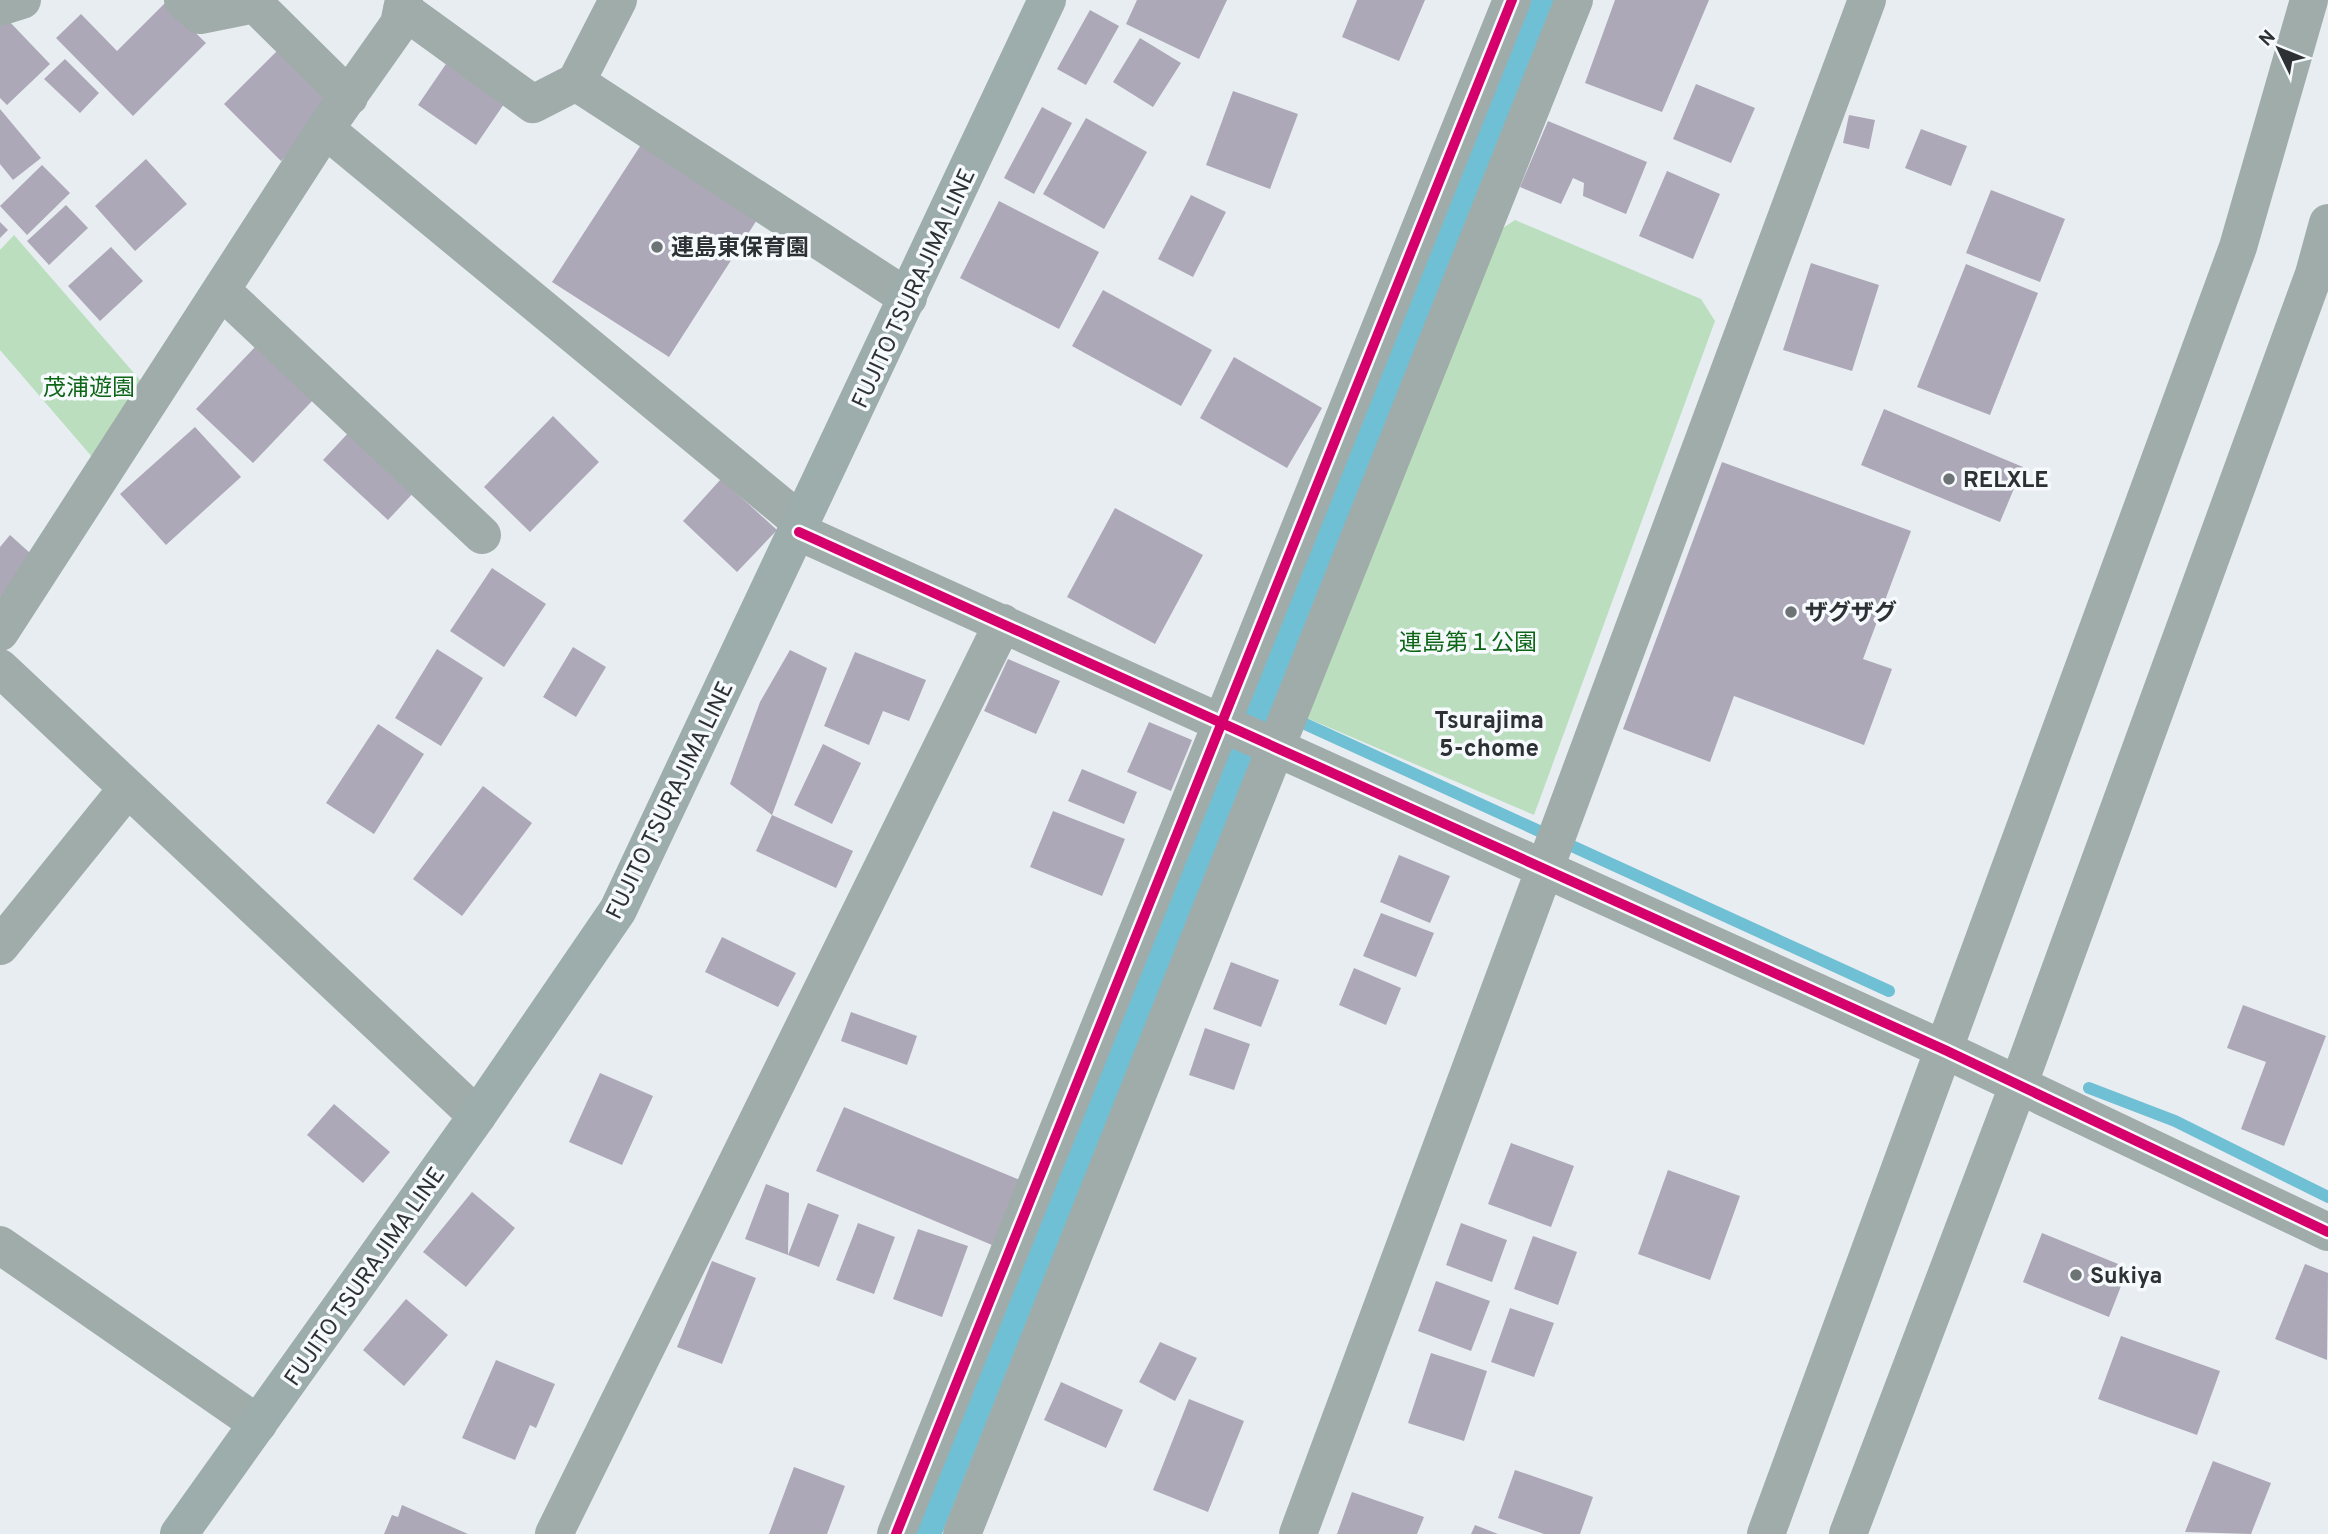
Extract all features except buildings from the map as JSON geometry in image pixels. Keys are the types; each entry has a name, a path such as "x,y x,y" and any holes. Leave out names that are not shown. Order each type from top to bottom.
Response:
{"main road":[{"name":"FUJITO TSURAJIMA LINE","path":"179,1534 477,1116 618,910 801,528 1047,0"}],"street":[{"path":"0,7 22,0"},
{"path":"183,0 200,15 255,4 349,97"},
{"path":"0,632 326,129 399,24 403,5 533,104 576,82 618,0"},
{"path":"962,1534 1263,729 1511,0"},
{"path":"896,1534 1263,729 1574,0"},
{"path":"1298,1534 1867,0"},
{"path":"1766,1534 2238,247 2309,0"},
{"path":"576,82 908,298"},
{"path":"326,129 801,528 1003,622 1552,844 1945,1050 2328,1232"},
{"path":"1848,1534 2018,1086 2314,274 2328,223"},
{"path":"222,291 482,535"},
{"path":"554,1534 1003,622"},
{"path":"0,668 477,1116"},
{"path":"0,946 127,789"},
{"path":"0,1245 258,1424"}],"green space":[{"name":"連島第１公園","path":"1515,220 1701,299 1715,321 1534,815 1307,718 1500,230"},
{"name":"茂浦遊園","path":"14,235 147,388 99,465 0,350 0,250"}],"water":[{"path":"1530,0 1556,0 942,1534 915,1534"}],"waterway":[{"path":"1292,718 1889,991"},
{"path":"2089,1088 2175,1121 2328,1197"}],"cycle path":[{"path":"896,1534 1512,0"},
{"path":"799,532 1945,1050 2328,1232"}],"place":[{"name":"連島東保育園","path":"657,247"},
{"name":"RELXLE","path":"1949,479"},
{"name":"ザグザグ","path":"1791,612"},
{"name":"Sukiya","path":"2076,1275"}],"district":[{"name":"Tsurajima 5-chome","path":"1489,734"}]}
